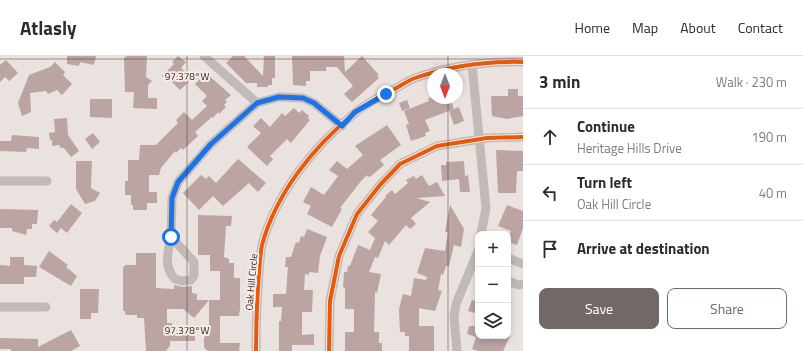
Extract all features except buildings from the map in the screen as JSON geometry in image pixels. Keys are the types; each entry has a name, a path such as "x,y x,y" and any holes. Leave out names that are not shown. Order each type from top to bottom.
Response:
{"street":[{"path":"204,56 257,103"},
{"name":"Oak Hill Circle","path":"256,351 256,306 262,246 270,223 280,201 311,155 334,130 342,126 355,112 414,79 443,69 472,65 523,62"},
{"path":"472,65 486,208 482,231"},
{"path":"171,237 194,262 194,275 191,280 183,281 175,279 167,267 166,258 171,237 172,198 178,182 211,144 257,103 279,97 303,98 314,103 342,126"},
{"path":"330,351 330,301 339,256 357,214 380,185 400,164 436,146 479,139 523,137"},
{"path":"0,181 47,181"},
{"path":"511,259 523,264"},
{"path":"457,351 454,317 455,310 475,268"},
{"path":"511,282 519,285 523,284"},
{"path":"0,307 46,306"}],"cycle path":[{"path":"256,351 256,321 260,258 262,245 268,226 277,207 298,172 325,140 363,107 415,78 441,70 468,65 496,62 523,62"},
{"path":"329,351 330,301 339,256 357,214 380,185 400,164 437,146 487,138 523,137"}],"route":[{"path":"171,237 172,198 178,182 188,168 211,144 257,103 279,97 303,98 314,103 342,126 355,112 386,94"}]}
